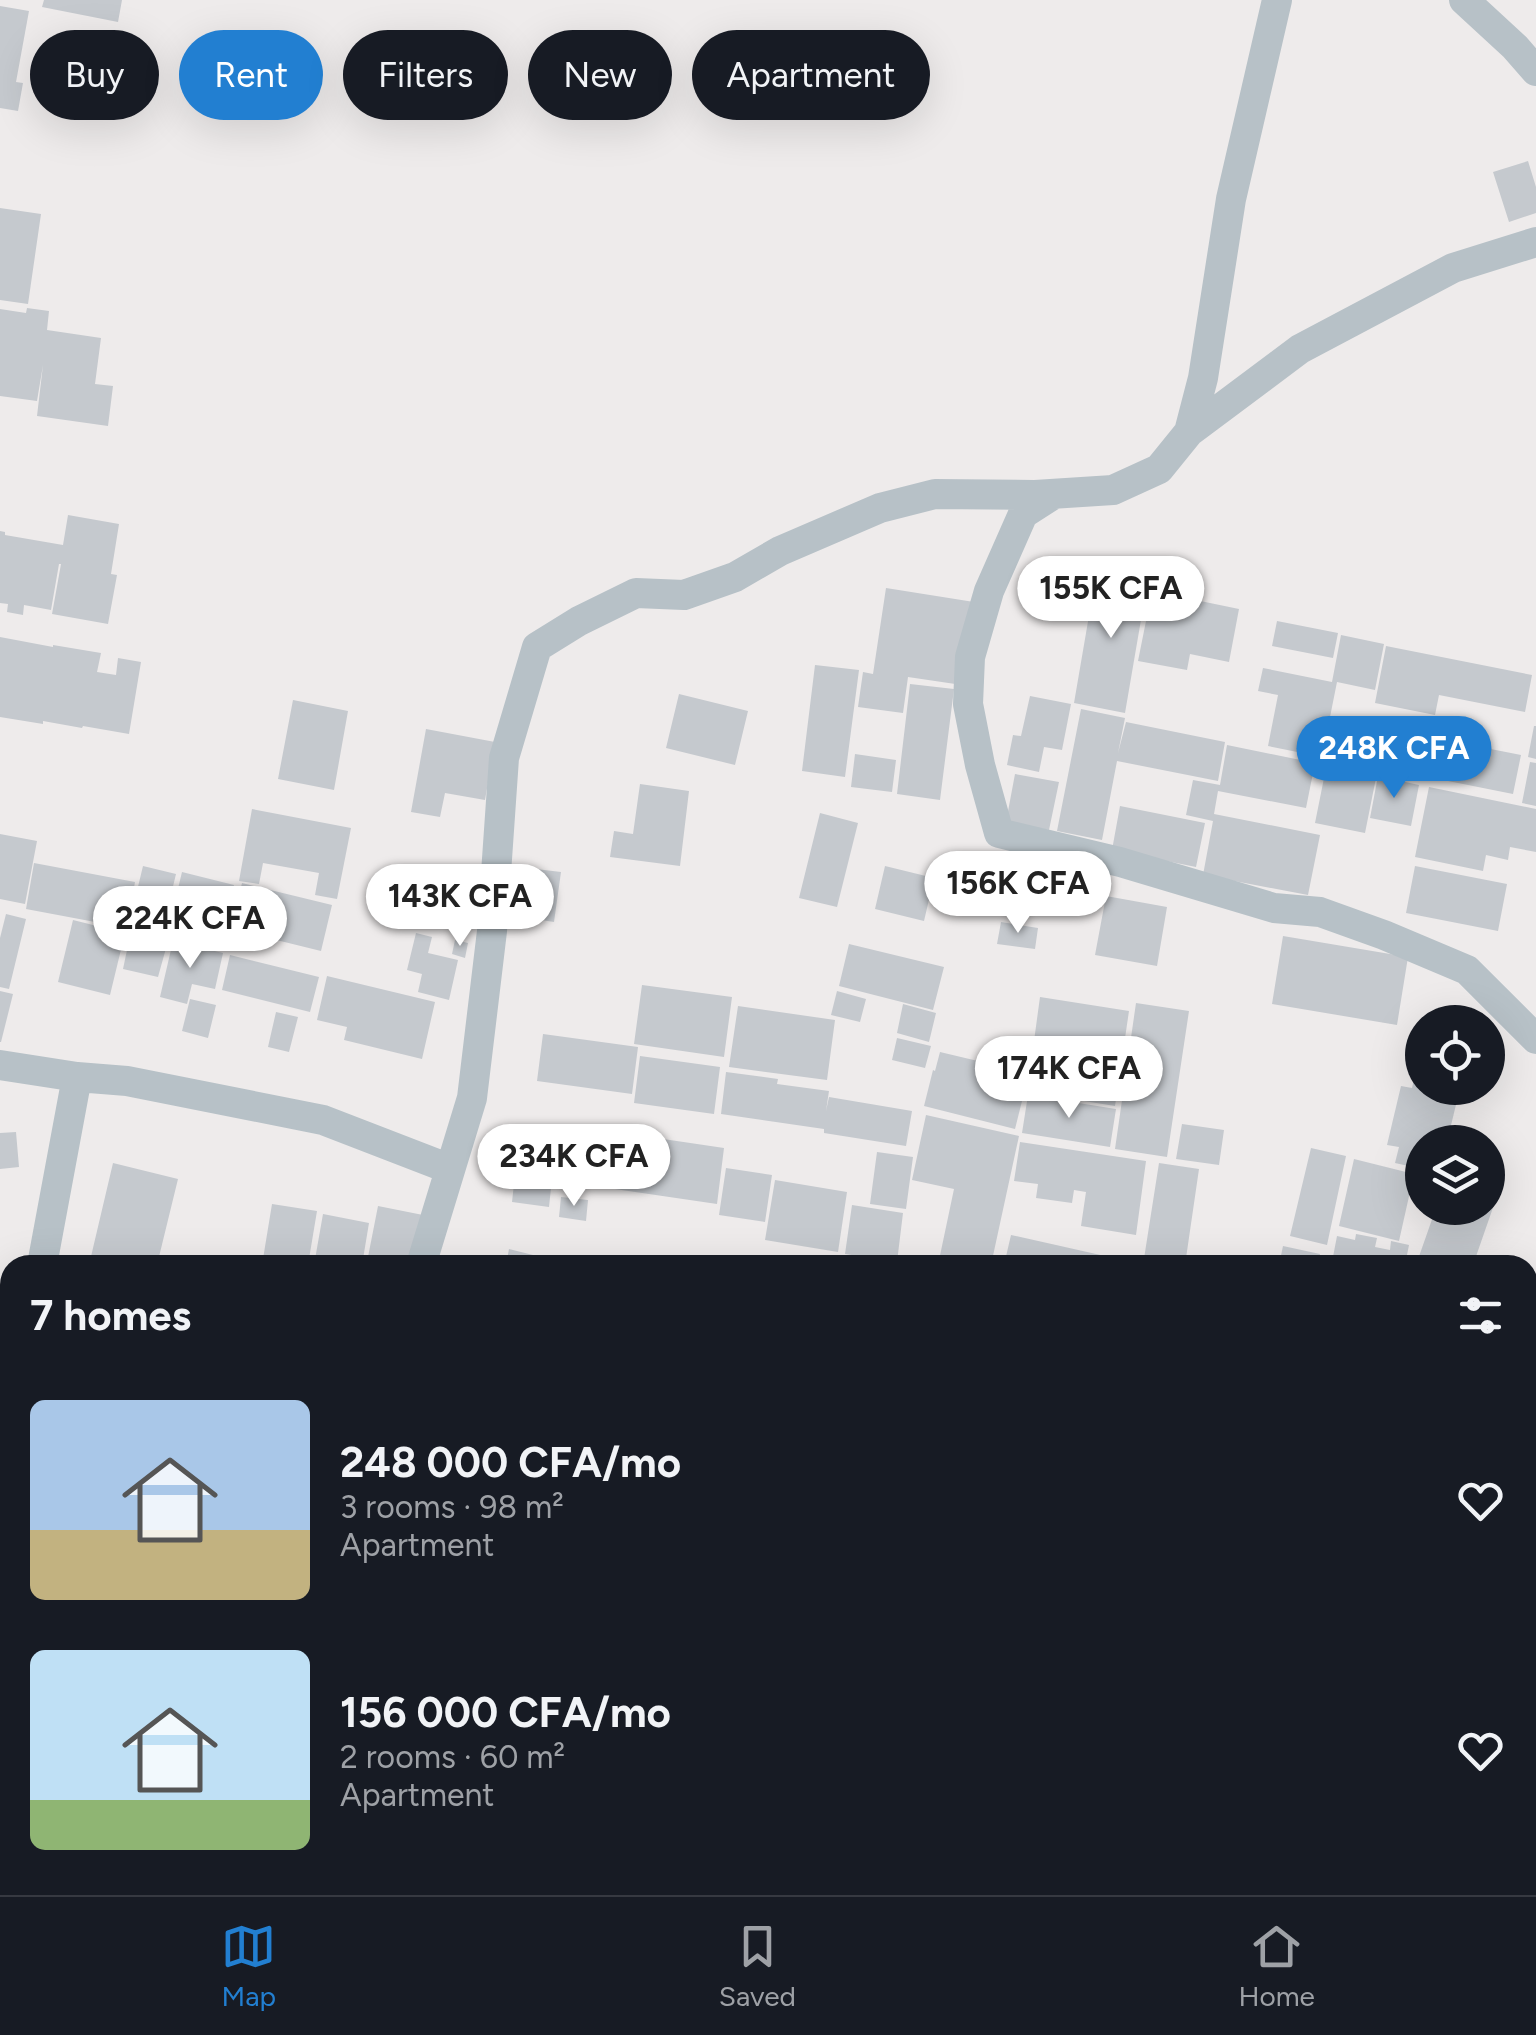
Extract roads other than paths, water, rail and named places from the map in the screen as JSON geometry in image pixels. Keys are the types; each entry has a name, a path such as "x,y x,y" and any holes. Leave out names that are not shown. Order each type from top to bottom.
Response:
{"street":[{"path":"1188,432 1203,378 1231,199 1277,0"},
{"path":"1464,0 1536,70"},
{"path":"424,1255 472,1098 492,931 504,758 537,647 636,593 684,596 734,577 780,551 880,508 935,494 1113,490 1160,469 1188,432 1300,350 1453,268 1536,242"},
{"path":"1054,494 1022,514 989,592 970,657 968,704 980,766 1000,833 1120,862 1274,908 1320,912 1384,935 1466,970 1536,1038"},
{"path":"0,1065 127,1081 323,1120 450,1169"},
{"path":"44,1255 77,1077"}]}
